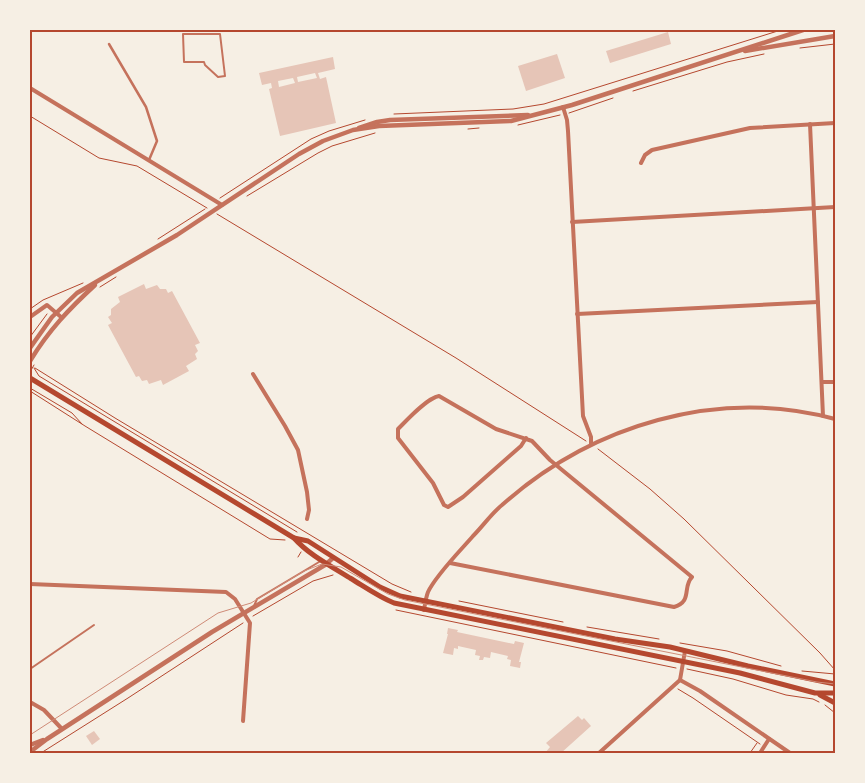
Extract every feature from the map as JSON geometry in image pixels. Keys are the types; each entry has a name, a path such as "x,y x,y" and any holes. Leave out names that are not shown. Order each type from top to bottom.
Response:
{"main road":[{"path":"30,378 294,538 304,548 385,600 424,610 749,675 825,696 835,703"},
{"path":"294,538 308,541 388,592 615,639 656,644 835,683"},
{"path":"815,693 835,693"}],"street":[{"path":"32,362 44,338 61,317 99,285 299,154 323,141 365,125 390,120 537,115 803,30"},
{"path":"724,55 835,36"},
{"path":"109,44 146,107 158,141 149,160"},
{"path":"30,88 222,205"},
{"path":"563,107 568,131 583,416 591,437 591,444"},
{"path":"641,163 645,155 652,150 750,128 835,123"},
{"path":"810,124 823,416"},
{"path":"572,222 835,207"},
{"path":"30,348 56,313 77,293 99,285"},
{"path":"577,314 818,302"},
{"path":"30,317 47,305 61,317"},
{"path":"253,374 298,450 307,492 309,513 307,519"},
{"path":"822,382 835,382"},
{"path":"450,563 674,608 682,603 686,597 689,580 692,576 555,464 534,442 526,438 496,429 439,396 433,397 396,433 433,483 444,505 448,507 463,498 521,446 526,438"},
{"path":"424,610 429,590 500,506 555,464 591,444 664,418 705,410 735,407 764,408 835,419"},
{"path":"30,752 46,739 181,652 328,564 333,558"},
{"path":"30,584 226,592 235,599 250,623 243,721"},
{"path":"599,753 680,680 685,651"},
{"path":"680,680 700,691 790,753"},
{"path":"30,702 44,710 62,729"},
{"path":"30,745 46,739"},
{"path":"760,753 769,739"}],"lane":[{"path":"183,34 220,34 225,76 218,77 205,66 204,62 184,62 184,58 183,34"},
{"path":"253,608 257,599 322,560"},
{"path":"30,669 94,625"}],"path":[{"path":"390,114 513,109 536,106 781,30"},
{"path":"792,48 835,44"},
{"path":"630,92 727,62 764,54"},
{"path":"512,126 565,114 613,98"},
{"path":"30,116 99,158 138,166 208,208"},
{"path":"221,198 311,139 367,119"},
{"path":"464,129 482,128"},
{"path":"244,198 318,153 362,136 379,132"},
{"path":"222,211 217,214 456,358 591,444 650,489 684,519 835,670"},
{"path":"99,285 116,277"},
{"path":"30,310 43,300 88,282"},
{"path":"32,362 39,376 298,532"},
{"path":"30,373 34,368"},
{"path":"34,368 384,579 414,593"},
{"path":"30,388 72,413 85,426"},
{"path":"30,391 270,539 284,539 290,543"},
{"path":"250,618 313,581 336,574"},
{"path":"460,602 565,623"},
{"path":"419,616 733,679 786,695 813,699 825,704 835,713"},
{"path":"41,753 246,620"},
{"path":"581,626 659,639"},
{"path":"676,642 727,651 786,668"},
{"path":"801,671 835,674"},
{"path":"673,687 693,698 764,747"},
{"path":"750,753 757,742"}],"building":[{"path":"668,32 671,44 610,63 606,51"},
{"path":"557,54 565,78 526,91 518,66"},
{"path":"333,57 335,69 318,73 320,79 326,77 336,123 280,136 269,89 272,88 271,83 262,85 259,73","holes":["315,73 317,78 298,82 297,77","293,78 295,83 279,87 278,81"]},
{"path":"144,284 146,289 157,285 160,289 166,289 168,293 172,291 200,343 195,345 198,351 195,354 197,359 186,366 189,371 163,385 161,380 149,384 147,380 142,381 139,376 136,377 108,325 112,323 108,317 111,315 111,309 120,302 118,297"},
{"path":"448,628 458,630 457,632 514,644 515,641 524,643 519,662 521,662 520,668 510,666 511,660 507,659 508,656 491,652 490,658 484,657 483,660 479,660 480,656 475,655 476,650 458,646 458,649 454,648 453,655 443,653"},
{"path":"578,716 582,720 584,718 591,726 561,753 545,753 550,747 546,743"},
{"path":"94,731 100,739 92,745 86,736"}],"tram line":[{"path":"30,735 218,613 251,603 304,571 322,564 341,567 388,594 405,600 835,684"}]}
